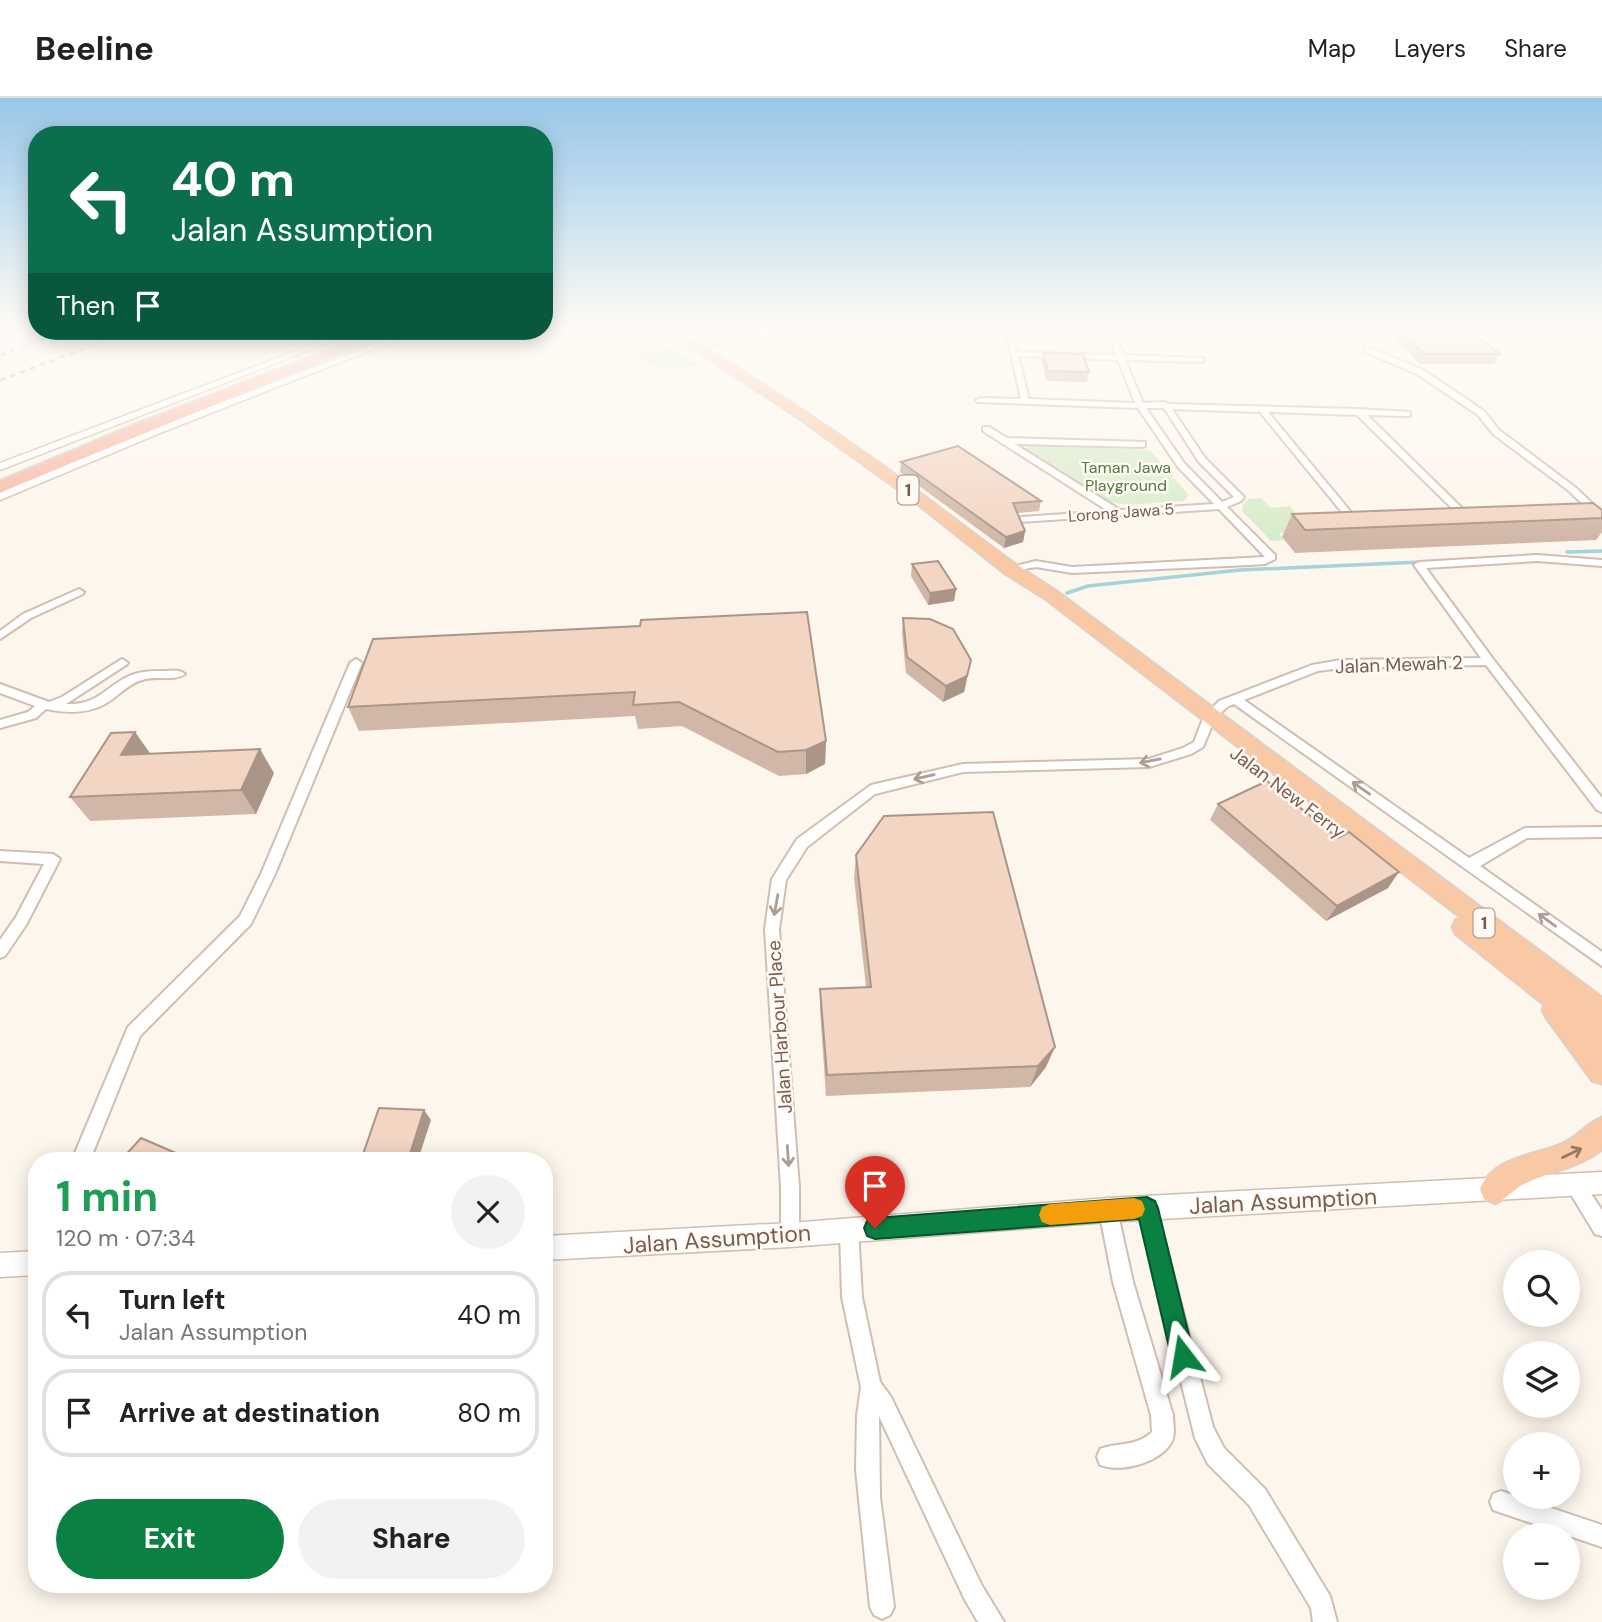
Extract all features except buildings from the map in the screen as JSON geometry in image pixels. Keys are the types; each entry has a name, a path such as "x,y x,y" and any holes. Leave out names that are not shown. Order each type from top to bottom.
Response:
{"highway":[{"path":"0,487 178,398"},
{"path":"48,462 209,398"},
{"name":"Jalan New Ferry","path":"777,398 913,494 1011,570 1131,672 1208,723 1403,870 1602,1012"},
{"name":"Jalan New Ferry","path":"787,398 803,415"},
{"path":"0,476 161,429"},
{"name":"Jalan New Ferry","path":"1403,870 1529,978 1602,1035"},
{"path":"1529,978 1590,1052 1602,1072"},
{"path":"1558,979 1602,1006"},
{"path":"1495,1189 1515,1173 1569,1156 1587,1146 1602,1132"}],"street":[{"path":"0,467 174,398"},
{"path":"0,497 241,398"},
{"path":"1011,570 1036,564 1072,570 1265,561 1271,557 1181,465 1137,398"},
{"path":"1459,398 1481,413 1496,432 1572,489 1594,510 1599,523"},
{"path":"980,400 1407,414"},
{"path":"1165,404 1202,460 1239,497 1220,506"},
{"path":"1261,408 1357,525"},
{"path":"1358,411 1466,517"},
{"path":"986,429 1116,512"},
{"path":"1006,441 1142,444"},
{"name":"Lorong Jawa 5","path":"1022,520 1220,506"},
{"path":"1602,563 1537,558 1423,570 1489,661 1602,807"},
{"path":"0,636 51,603 79,592"},
{"name":"Jalan Mewah 2","path":"1208,723 1223,704 1329,665 1489,661"},
{"path":"3,723 32,715 48,705 66,700 122,663"},
{"path":"84,1152 134,1032 246,920 268,874 356,663"},
{"path":"0,688 15,697 69,708 99,703 112,691 144,674 179,674"},
{"path":"3,723 15,697"},
{"path":"1235,699 1602,960"},
{"name":"Jalan Harbour Place","path":"790,1235 790,1187 772,929 779,879 802,843 870,790 963,768 1149,763 1188,751 1199,744 1208,723"},
{"path":"1469,865 1525,832 1602,832"},
{"path":"0,856 53,859 21,921 0,952"},
{"name":"Jalan Assumption","path":"553,1248 790,1235 1108,1210 1602,1183"},
{"path":"1575,1185 1602,1227"},
{"path":"1147,1208 1203,1430 1216,1456 1257,1497 1322,1604 1325,1622"},
{"path":"1108,1210 1123,1282 1161,1415 1163,1436 1154,1447 1135,1455 1108,1457"},
{"path":"849,1230 852,1297 871,1387 866,1416 866,1474 882,1607"},
{"path":"0,1265 28,1263"},
{"path":"871,1387 884,1404 973,1592 992,1622"},
{"path":"1501,1502 1602,1536"}],"green space":[{"name":"Taman Jawa Playground","path":"1034,445 1150,450 1189,495 1184,501 1127,505 1110,502 1025,448"},
{"path":"1261,498 1271,508 1290,506 1310,531 1279,533 1283,540 1271,541 1242,511 1243,504 1249,499"}],"waterway":[{"path":"1567,552 1602,551"},
{"path":"1067,593 1088,586 1240,570 1421,562"}],"slow traffic":[{"path":"1050,1215 1134,1209"}],"route":[{"path":"875,1228 1147,1208 1183,1356"}]}
